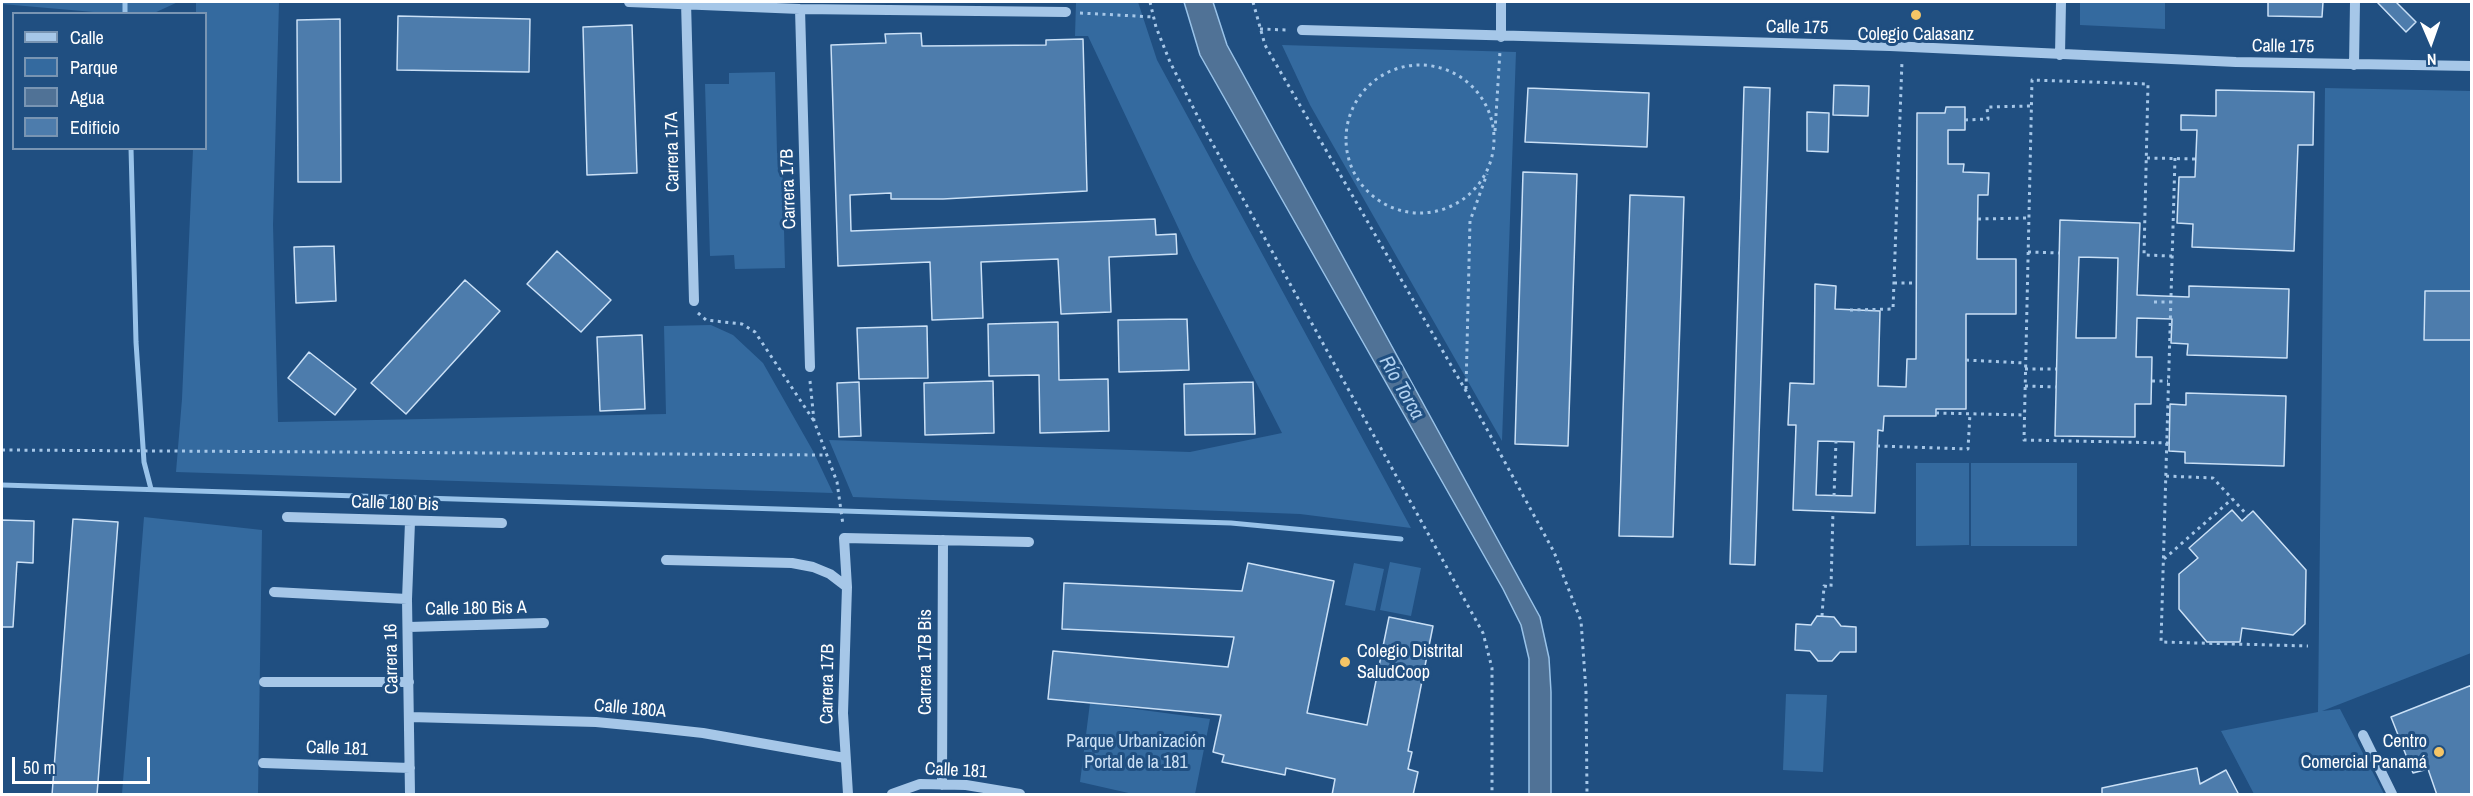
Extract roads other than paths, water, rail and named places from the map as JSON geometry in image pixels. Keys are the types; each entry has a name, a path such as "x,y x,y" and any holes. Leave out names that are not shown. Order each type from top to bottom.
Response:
{"street":[{"path":"628,2 800,9 1066,12"},
{"path":"1501,2 1501,37"},
{"path":"2060,55 2061,2"},
{"path":"2354,65 2355,2"},
{"name":"Carrera 17A","path":"686,4 694,301"},
{"name":"Carrera 17B","path":"800,9 810,367"},
{"name":"Calle 175","path":"1302,30 1903,47 2354,65 2472,66"},
{"name":"Calle 180 Bis","path":"287,517 502,523"},
{"name":"Carrera 16","path":"410,522 407,599 410,795"},
{"name":"Carrera 17B","path":"848,795 845,758 847,587 844,538 943,540"},
{"path":"943,540 1029,542"},
{"name":"Carrera 17B Bis","path":"942,784 943,540"},
{"path":"666,560 792,564 813,567 830,574 847,587"},
{"name":"Calle 180 Bis A","path":"274,592 407,599"},
{"name":"Calle 180 Bis A","path":"409,627 544,623"},
{"path":"264,682 409,682"},
{"name":"Calle 180A","path":"410,717 573,722 648,727 703,733 845,758"},
{"path":"2363,735 2392,795"},
{"name":"Calle 181","path":"263,763 410,768"},
{"name":"Calle 181","path":"892,795 920,784 988,788 1020,795"}],"water":[{"name":"Río Torca","path":"1184,2 1213,2 1227,45 1540,617 1549,658 1551,794 1529,794 1529,659 1521,625 1503,589 1200,55"}],"waterway":[{"path":"125,2 125,12"},
{"path":"131,150 136,342 144,462 151,489"},
{"path":"2,485 1231,523 1401,539"}],"place":[{"name":"Colegio Calasanz","path":"1916,15"},
{"name":"Colegio Distrital SaludCoop","path":"1345,662"},
{"name":"Centro Comercial Panamá","path":"2439,752"}],"park label":[{"name":"Parque Urbanización Portal de la 181","path":"1136,752"}]}
